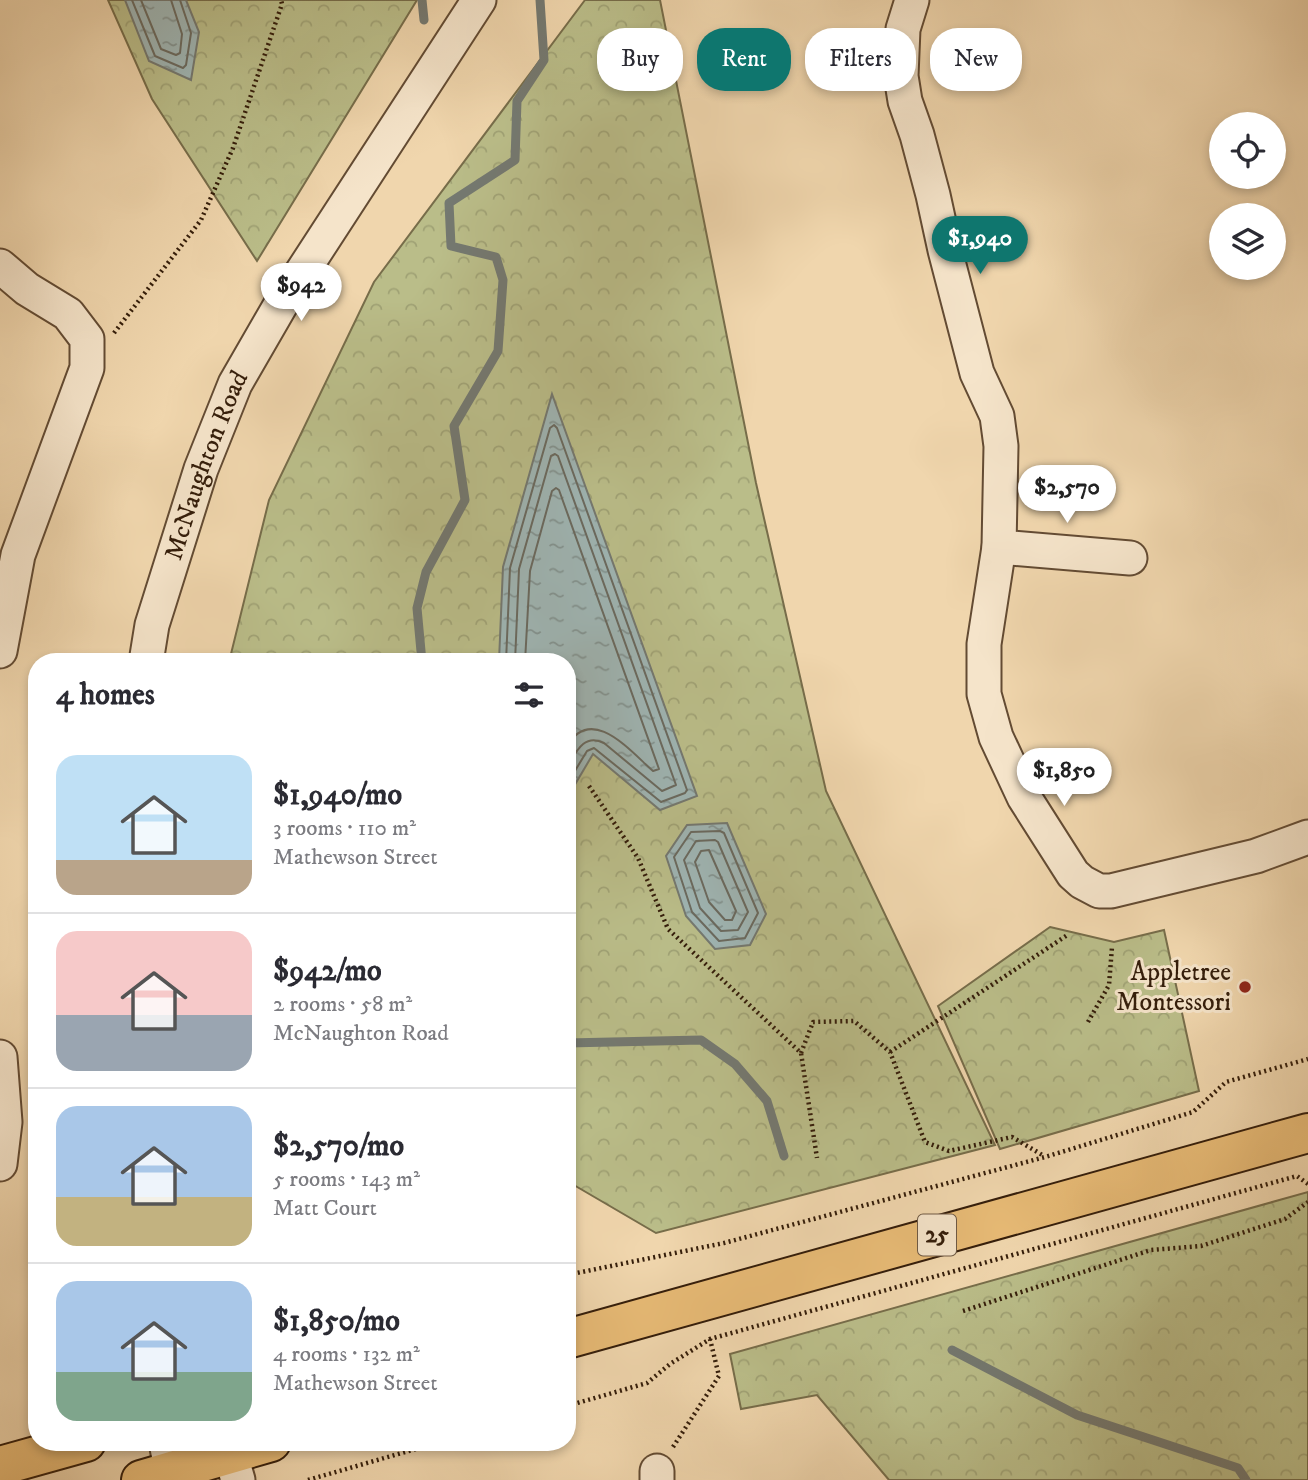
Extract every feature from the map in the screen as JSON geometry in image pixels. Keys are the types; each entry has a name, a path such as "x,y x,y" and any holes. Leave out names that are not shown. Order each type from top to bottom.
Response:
{"main road":[{"name":"25","path":"576,1336 1308,1133"},
{"path":"0,1466 54,1451"},
{"path":"163,1469 232,1459 250,1451"}],"street":[{"name":"McNaughton Road","path":"147,653 152,625 201,469 235,384 280,306 479,0"},
{"path":"912,0 902,29 901,76 905,101 918,135 977,373 997,416 1001,446 999,547 984,644 984,694 996,737 1024,797 1073,874 1099,891 1111,891 1256,856 1308,837"},
{"path":"0,266 27,289 68,314 87,339 87,368 18,555 0,651"},
{"path":"999,547 1130,558"},
{"path":"0,1057 5,1122 0,1164"}],"path":[{"path":"87,339 112,336 201,220 233,148 282,1"},
{"path":"589,786 638,858 668,929 801,1053"},
{"path":"890,1052 1069,934"},
{"path":"1088,1022 1109,985 1112,947"},
{"path":"817,1158 801,1053 813,1022 853,1021 890,1052 925,1142 949,1151 1012,1137 1045,1157"},
{"path":"576,1273 724,1243 1045,1157 1194,1112 1226,1082 1308,1059"},
{"path":"576,1403 647,1382 710,1339 1297,1176 1308,1184"},
{"path":"963,1311 1151,1250 1201,1246 1285,1219 1308,1202"},
{"path":"657,1476 719,1376 710,1339"},
{"path":"308,1480 409,1451"}],"green space":[{"path":"108,0 417,0 257,261 152,99"},
{"path":"585,0 660,0 666,28 597,28 597,91 678,91 756,483 826,791 995,1145 656,1233 576,1186 576,653 231,653 269,500 374,282"},
{"path":"1050,927 1114,942 1164,930 1199,1091 1000,1149 938,1006"},
{"path":"1308,1192 1308,1480 889,1480 817,1395 741,1409 730,1354"}],"water":[{"path":"125,0 186,0 199,32 191,80 149,61"},
{"path":"552,394 697,796 660,810 593,754 576,783 576,653 499,653 503,567"},
{"path":"727,823 766,914 750,945 715,949 686,916 666,856 687,825"}],"waterway":[{"path":"422,0 424,20"},
{"path":"421,653 417,608 426,572 465,500 454,426 498,351 503,280 496,257 451,246 449,203 515,160 517,101 544,60 540,0"},
{"path":"576,1043 701,1040 735,1064 767,1101 784,1156"},
{"path":"952,1350 1077,1415 1238,1468 1246,1480"}],"place":[{"name":"Appletree Montessori","path":"1245,987"}]}
